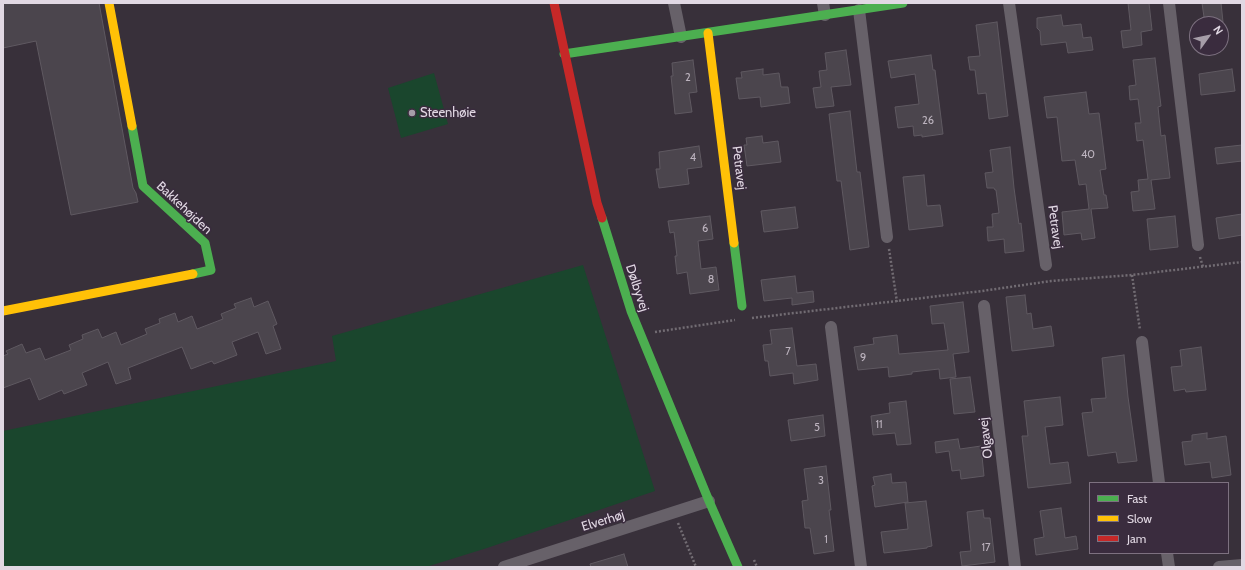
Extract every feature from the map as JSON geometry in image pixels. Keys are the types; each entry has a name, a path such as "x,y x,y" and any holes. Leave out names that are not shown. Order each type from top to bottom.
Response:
{"street":[{"name":"Bakkehøjden","path":"3,311 211,270 205,243 143,186 109,3"},
{"name":"Dølbyvej","path":"554,3 596,203 631,311 709,501 738,567"},
{"path":"674,3 681,37"},
{"path":"564,54 708,33 824,9 860,10 903,3"},
{"name":"Petravej","path":"1010,3 1046,265"},
{"path":"1169,3 1198,245"},
{"path":"860,10 887,237"},
{"name":"Petravej","path":"708,33 742,306"},
{"name":"Olgavej","path":"984,306 1015,567"},
{"path":"831,327 860,567"},
{"path":"1142,342 1159,482"},
{"name":"Elverhøj","path":"504,567 674,514 709,501"},
{"path":"1167,554 1169,567"},
{"path":"1219,567 1242,565"}],"path":[{"path":"887,237 896,302"},
{"path":"747,318 982,292 1051,281 1132,275 1242,262"},
{"path":"1132,275 1142,342"},
{"path":"655,332 739,320"},
{"path":"652,325 658,339"},
{"path":"674,514 696,567"},
{"path":"754,560 757,567"}],"green space":[{"path":"434,73 448,124 401,138 388,88"},
{"path":"583,265 655,491 426,567 3,567 3,431 336,361 332,336"}],"building":[{"path":"3,3 99,3 133,188 138,202 71,215 36,41 3,48"},
{"path":"1128,3 1149,3 1152,30 1141,32 1142,45 1123,48 1121,31 1131,30"},
{"path":"1202,3 1221,3 1222,16 1204,16"},
{"path":"1061,15 1063,26 1081,24 1083,38 1091,37 1093,50 1068,53 1066,42 1041,45 1040,31 1037,28 1037,18"},
{"path":"997,22 1008,116 989,119 986,93 978,94 975,70 970,70 968,57 980,56 976,25"},
{"path":"846,50 851,85 831,87 834,106 816,108 813,88 821,87 819,71 827,70 825,53"},
{"path":"931,55 933,70 935,70 943,134 922,137 922,135 914,136 913,126 898,128 895,107 919,104 915,74 891,78 888,61"},
{"path":"1155,58 1161,106 1158,107 1161,136 1165,135 1170,178 1151,180 1155,209 1133,211 1131,192 1139,191 1138,180 1148,179 1143,140 1137,141 1135,123 1141,123 1138,99 1130,100 1129,86 1136,85 1133,60"},
{"path":"693,60 697,92 689,93 692,112 675,114 671,76 673,76 672,63"},
{"path":"763,69 763,75 779,73 781,87 788,87 790,103 761,107 760,97 739,99 736,78 742,78 741,72"},
{"path":"1232,69 1235,91 1201,95 1199,74"},
{"path":"1086,92 1089,114 1099,113 1106,169 1100,170 1104,195 1106,195 1108,208 1091,209 1095,238 1082,240 1081,233 1064,235 1062,212 1089,209 1086,184 1079,185 1075,160 1062,161 1057,117 1047,118 1044,97"},
{"path":"850,111 857,172 860,172 869,247 850,250 841,181 837,181 829,114"},
{"path":"762,136 763,143 778,141 781,162 747,166 744,145 747,145 746,138"},
{"path":"1242,145 1242,161 1217,164 1215,148"},
{"path":"699,146 702,167 687,169 689,184 659,188 656,169 660,169 659,152"},
{"path":"1010,147 1014,188 1019,224 1021,223 1024,251 1005,253 1004,239 988,241 987,227 993,227 992,214 999,213 996,190 994,188 987,188 985,173 993,172 990,150"},
{"path":"924,175 927,206 940,205 943,226 909,230 903,177"},
{"path":"795,207 798,228 764,232 761,211"},
{"path":"1242,214 1242,235 1219,239 1216,218"},
{"path":"710,216 713,239 698,241 701,269 716,267 719,290 690,294 687,272 677,274 675,256 677,256 674,232 670,233 668,221"},
{"path":"1175,216 1178,247 1150,250 1147,219"},
{"path":"795,276 797,293 813,291 814,302 792,305 792,298 764,301 761,280"},
{"path":"1025,295 1027,314 1031,313 1033,329 1051,326 1054,346 1012,351 1006,297"},
{"path":"251,298 254,307 268,301 277,324 273,326 281,349 266,354 258,332 232,342 237,355 214,364 212,361 191,369 182,347 128,368 131,379 116,384 108,362 82,373 87,385 64,394 62,390 39,400 30,378 3,388 3,356 8,354 6,351 22,344 26,353 40,348 45,360 71,350 69,345 83,339 82,335 98,329 102,338 116,332 121,345 147,334 145,329 160,323 159,319 175,313 178,322 192,316 197,329 223,319 221,314 236,308 234,304"},
{"path":"963,302 969,352 953,354 956,377 940,379 939,369 912,372 912,374 889,377 888,367 858,370 854,347 874,344 873,338 897,335 899,354 948,350 944,323 932,324 930,306"},
{"path":"792,328 797,366 816,364 818,380 794,384 793,373 770,376 768,361 765,361 763,345 772,344 770,330"},
{"path":"1201,347 1206,390 1186,392 1185,389 1174,391 1171,367 1182,366 1180,350"},
{"path":"1124,355 1137,461 1118,463 1116,452 1088,456 1082,413 1093,412 1091,399 1106,398 1102,358"},
{"path":"970,377 975,412 954,414 950,379"},
{"path":"1060,397 1063,425 1045,427 1050,464 1068,462 1071,483 1028,488 1022,436 1028,436 1024,401"},
{"path":"906,401 911,444 897,445 895,433 873,435 871,416 890,413 889,403"},
{"path":"823,415 825,436 791,441 788,420"},
{"path":"1207,433 1207,439 1226,436 1231,475 1212,478 1210,462 1185,465 1182,442 1192,441 1192,435"},
{"path":"958,439 960,449 981,446 984,476 961,479 960,470 952,471 949,451 936,453 935,442"},
{"path":"826,466 834,551 814,554 810,528 805,528 802,501 808,500 804,469"},
{"path":"891,474 892,483 906,482 908,502 875,507 872,486 875,485 873,477"},
{"path":"926,501 932,546 927,548 884,553 881,532 908,529 905,503"},
{"path":"1061,508 1065,538 1076,536 1078,549 1036,555 1034,539 1044,537 1040,511"},
{"path":"983,510 984,518 990,518 995,562 962,566 960,552 971,551 967,512"},
{"path":"624,554 628,567 591,567 590,564"}],"traffic: fast":[{"path":"564,54 903,3"},
{"path":"132,126 143,186 205,243 211,270 193,274"},
{"path":"602,218 631,311 709,501 738,567"},
{"path":"734,243 742,306"}],"traffic: slow":[{"path":"109,3 132,126"},
{"path":"708,33 734,243"},
{"path":"3,311 193,274"}],"traffic: jam":[{"path":"554,3 597,203 602,218"}],"place":[{"name":"Steenhøie","path":"412,113"}]}
